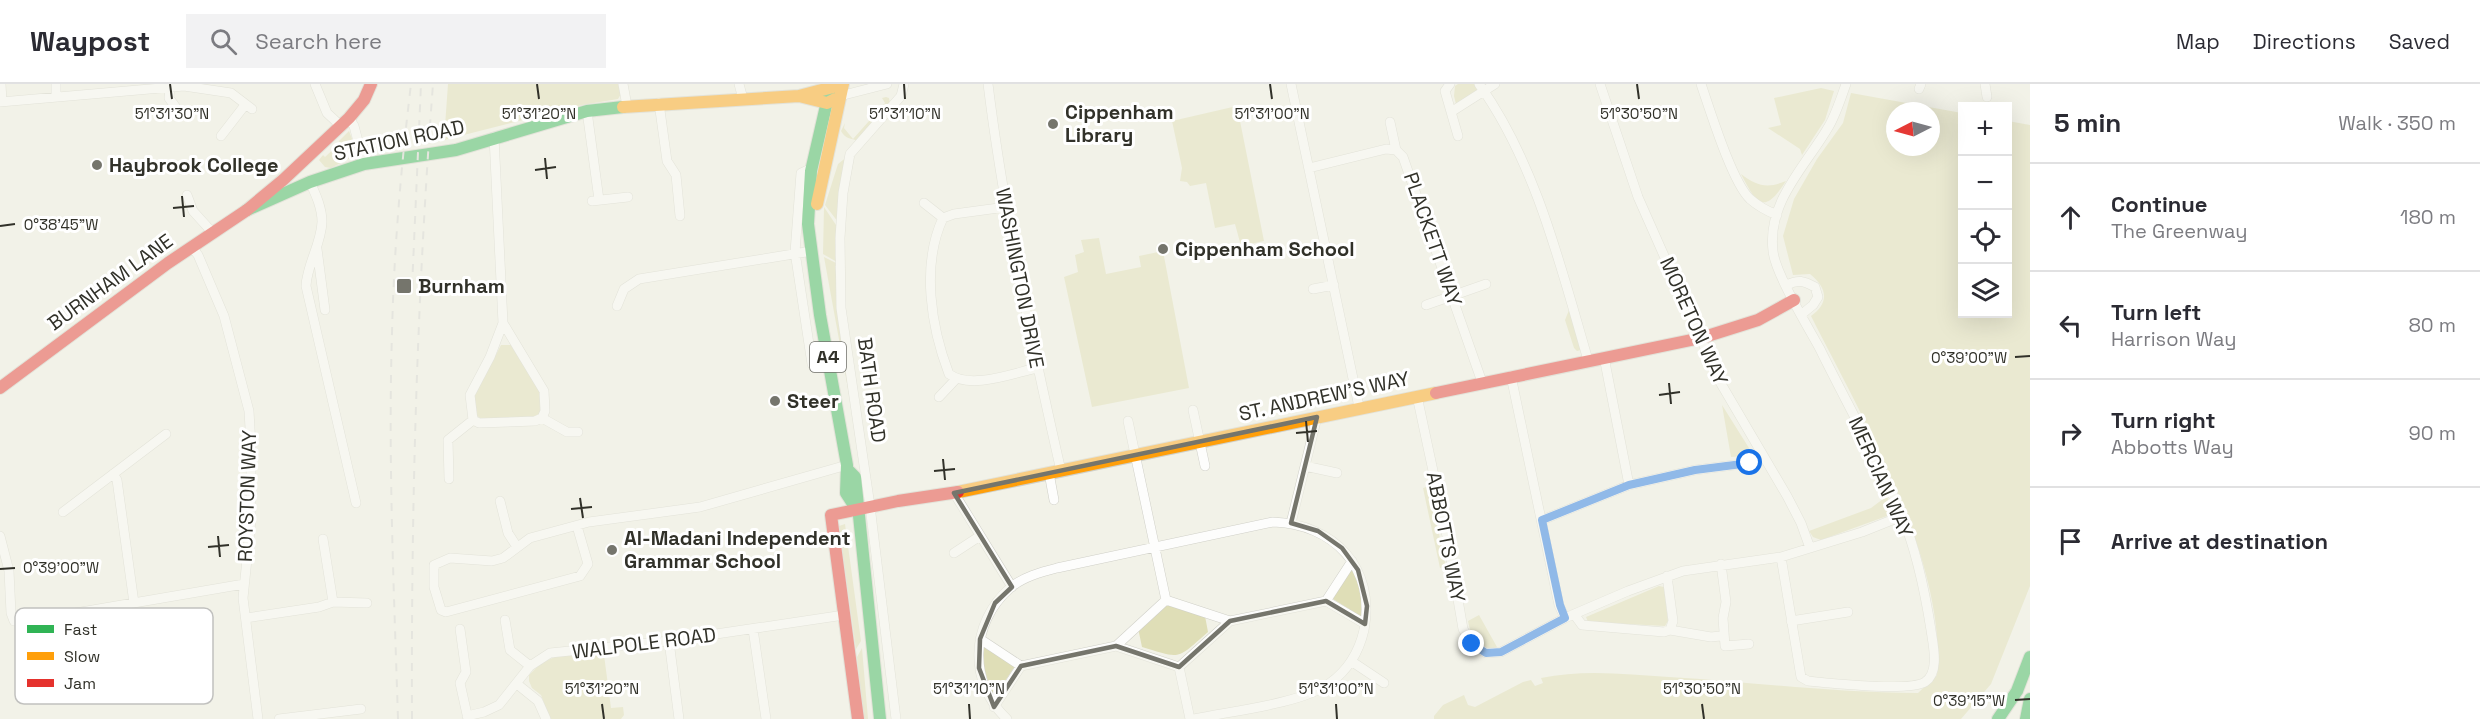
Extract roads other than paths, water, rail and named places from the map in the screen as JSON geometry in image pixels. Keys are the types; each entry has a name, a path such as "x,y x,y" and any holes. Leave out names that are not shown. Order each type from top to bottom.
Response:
{"main road":[{"path":"287,185 364,100 371,84"},
{"name":"STATION ROAD","path":"247,210 287,185 310,182 364,164 439,154 587,111 627,106 799,96 839,87"},
{"name":"BATH ROAD","path":"839,87 827,103 812,168 808,224 816,286 847,467 855,477 880,719"},
{"name":"BATH ROAD","path":"812,248 818,192 839,87"},
{"name":"STATION ROAD","path":"799,96 827,103"},
{"name":"BURNHAM LANE","path":"0,388 191,246 247,210"},
{"name":"ST. ANDREW'S WAY","path":"844,615 831,515 870,506 954,493 1359,407 1701,338 1758,320 1794,300"},
{"path":"844,615 858,719"},
{"path":"1998,719 2017,691 2030,657"},
{"path":"2026,719 2030,699"}],"street":[{"path":"1,84 1,102 56,97 99,88 184,85 233,88 248,107 221,136"},
{"path":"56,84 56,97"},
{"path":"315,84 327,113 354,126 364,164"},
{"path":"623,84 627,106"},
{"path":"739,84 744,99"},
{"path":"839,87 887,84"},
{"name":"BATH ROAD","path":"896,719 870,506 841,308 840,238 843,193 850,154 901,96 904,84"},
{"name":"WASHINGTON DRIVE","path":"988,84 1006,207 1037,368 1062,471"},
{"path":"1291,84 1359,407"},
{"path":"1450,84 1445,91 1458,136"},
{"path":"1451,112 1482,88 1495,84"},
{"name":"MORETON WAY","path":"1600,84 1638,197 1720,382 1787,496 1801,523 1810,548"},
{"path":"1701,84 1735,174 1748,197 1777,216"},
{"name":"MERCIAN WAY","path":"1791,621 1799,669 1808,681 1905,686 1924,682 1932,674 1934,657 1932,637 1917,561 1902,516 1786,285 1773,253 1773,234 1786,189 1830,125 1846,84"},
{"path":"1985,84 1987,97"},
{"path":"170,87 169,98 182,116"},
{"path":"1482,88 1506,127 1527,171 1588,360"},
{"path":"659,104 667,161 676,175 680,216"},
{"path":"587,111 595,200 628,197"},
{"path":"1390,122 1396,150"},
{"path":"473,420 470,395 490,357 503,323 494,137"},
{"name":"PLACKETT WAY","path":"1309,168 1377,150 1396,150 1403,157 1482,382"},
{"path":"812,168 801,173 795,252 812,364 829,360"},
{"path":"310,182 321,214 322,225 307,271 306,286 356,503"},
{"path":"187,195 193,212 212,232"},
{"path":"924,203 943,218"},
{"path":"1006,207 954,214 943,218 938,229 932,267 931,300 944,359 949,374 956,379 974,382 1037,368"},
{"name":"ROYSTON WAY","path":"191,246 198,255 224,316 249,411 251,520 244,584 258,719"},
{"path":"317,246 325,310"},
{"path":"617,306 624,289 639,279 812,248"},
{"path":"1786,285 1795,281 1805,281 1815,286 1818,297 1813,305 1802,314"},
{"path":"1426,305 1486,284"},
{"path":"1313,289 1334,285"},
{"path":"473,420 479,423 535,421 542,418 545,411 544,391 503,323"},
{"path":"1604,357 1629,485"},
{"path":"1511,376 1560,605 1569,616 1582,625 1664,632 1670,630 1711,637 1720,636"},
{"path":"939,397 956,379"},
{"name":"ABBOTTS WAY","path":"1417,396 1448,541 1463,629 1472,644 1486,653 1501,652 1569,616 1666,576 1720,564 1781,556 1862,532 1902,516"},
{"path":"1193,410 1205,466"},
{"path":"1291,523 1317,417"},
{"path":"542,418 567,432 578,432"},
{"path":"448,478 448,440 473,420"},
{"path":"1128,421 1166,600"},
{"path":"63,512 166,434"},
{"path":"1542,520 1629,485 1695,470 1750,463 1762,456"},
{"path":"1305,466 1337,473"},
{"path":"577,526 588,564 580,576 446,612 441,610 434,587 434,565 450,558 492,561 503,558 530,538 589,522 700,507 847,467"},
{"path":"1048,473 1054,500"},
{"path":"113,474 117,480 134,603"},
{"path":"954,493 1012,586"},
{"path":"500,501 508,533 517,547"},
{"path":"1007,719 994,707 985,691 979,668 980,639 995,603 1012,586 1033,575 1273,522 1291,523 1318,531 1342,548 1358,570 1367,606 1360,646 1344,671 1329,684 1305,696 1192,719 1179,667"},
{"path":"0,536 9,571 11,613 15,621"},
{"path":"954,553 980,536"},
{"path":"323,539 333,602"},
{"path":"1781,556 1791,621 1848,612"},
{"path":"1326,601 1352,561"},
{"path":"1720,564 1726,602 1723,618 1725,646 1749,644"},
{"path":"1666,576 1673,621 1670,630"},
{"path":"105,608 244,584"},
{"path":"1166,600 1230,621 1326,601 1365,624"},
{"path":"1116,646 1166,600"},
{"path":"246,618 319,607 333,602 367,603"},
{"name":"WALPOLE ROAD","path":"467,718 499,705 530,666 550,653 669,641 844,615"},
{"path":"505,621 510,650 530,666"},
{"path":"1179,667 1230,621"},
{"path":"460,629 466,672 460,683 467,718"},
{"path":"753,629 766,719"},
{"path":"980,639 1021,666"},
{"path":"669,641 680,712 679,719"},
{"path":"994,707 1021,666 1116,646 1179,667"},
{"path":"1351,662 1384,683"},
{"path":"517,684 538,701 546,719"},
{"path":"279,719 361,709"}],"railway":[{"path":"398,719 392,526 391,381 396,239 411,84"},
{"path":"412,288 421,84"},
{"path":"412,719 416,401 433,84"}],"place":[{"name":"Cippenham Library","path":"1053,124"},
{"name":"Haybrook College","path":"97,165"},
{"name":"Cippenham School","path":"1163,249"},
{"name":"Burnham","path":"404,286"},
{"name":"Steer","path":"775,401"},
{"name":"Al-Madani Independent Grammar School","path":"612,550"}]}
